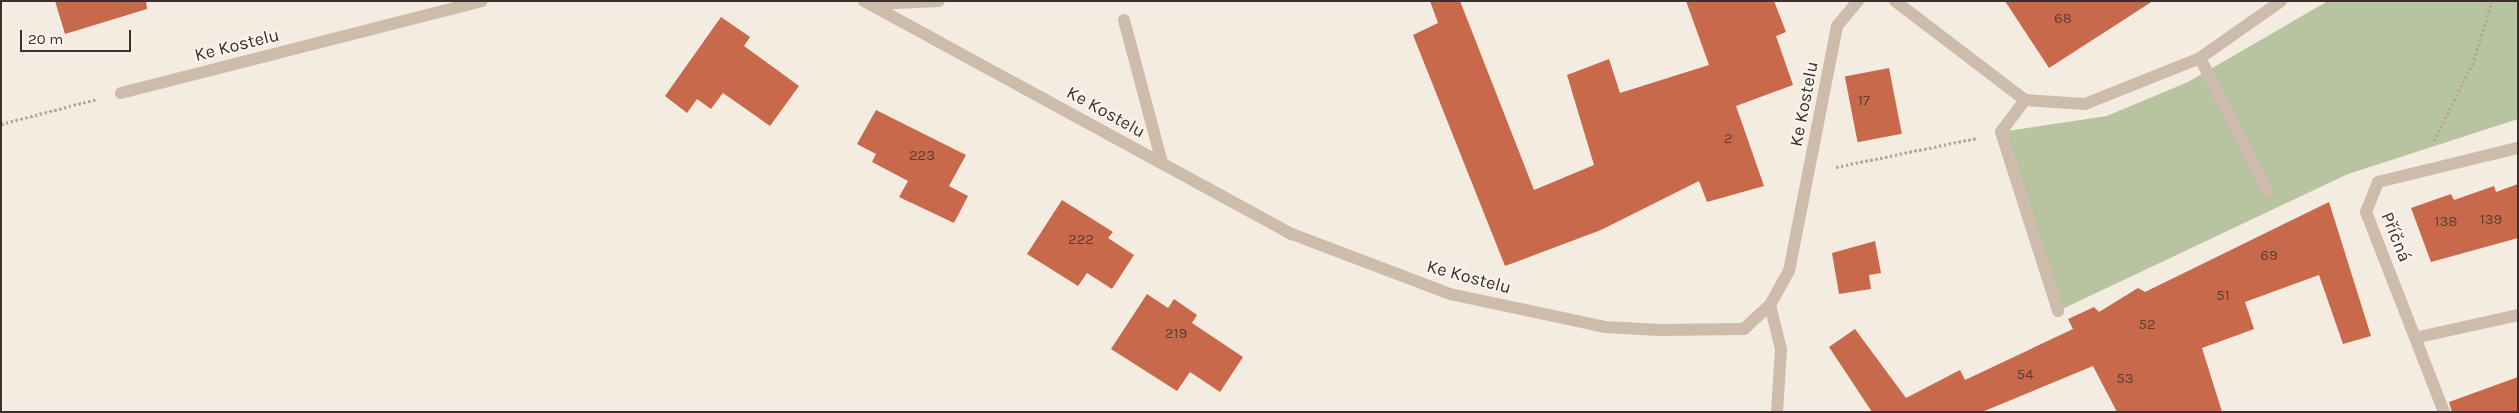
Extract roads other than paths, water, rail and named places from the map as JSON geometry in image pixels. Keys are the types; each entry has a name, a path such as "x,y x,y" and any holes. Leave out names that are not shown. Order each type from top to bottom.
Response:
{"street":[{"name":"Ke Kostelu","path":"121,93 481,1"},
{"path":"869,3 939,1"},
{"name":"Ke Kostelu","path":"869,3 1292,234 1450,294 1606,327 1659,330 1744,329 1770,305 1789,271 1837,26 1858,1"},
{"path":"1895,1 2025,100 2085,104 2200,58 2281,1"},
{"path":"1124,20 1162,163"},
{"path":"2200,58 2268,192"},
{"path":"2025,100 2002,132 2058,311"},
{"name":"Příčná","path":"2444,412 2418,337 2366,212 2378,182 2419,170 2518,148"},
{"path":"1770,305 1781,348 1777,412"},
{"path":"2418,337 2518,315"}]}
